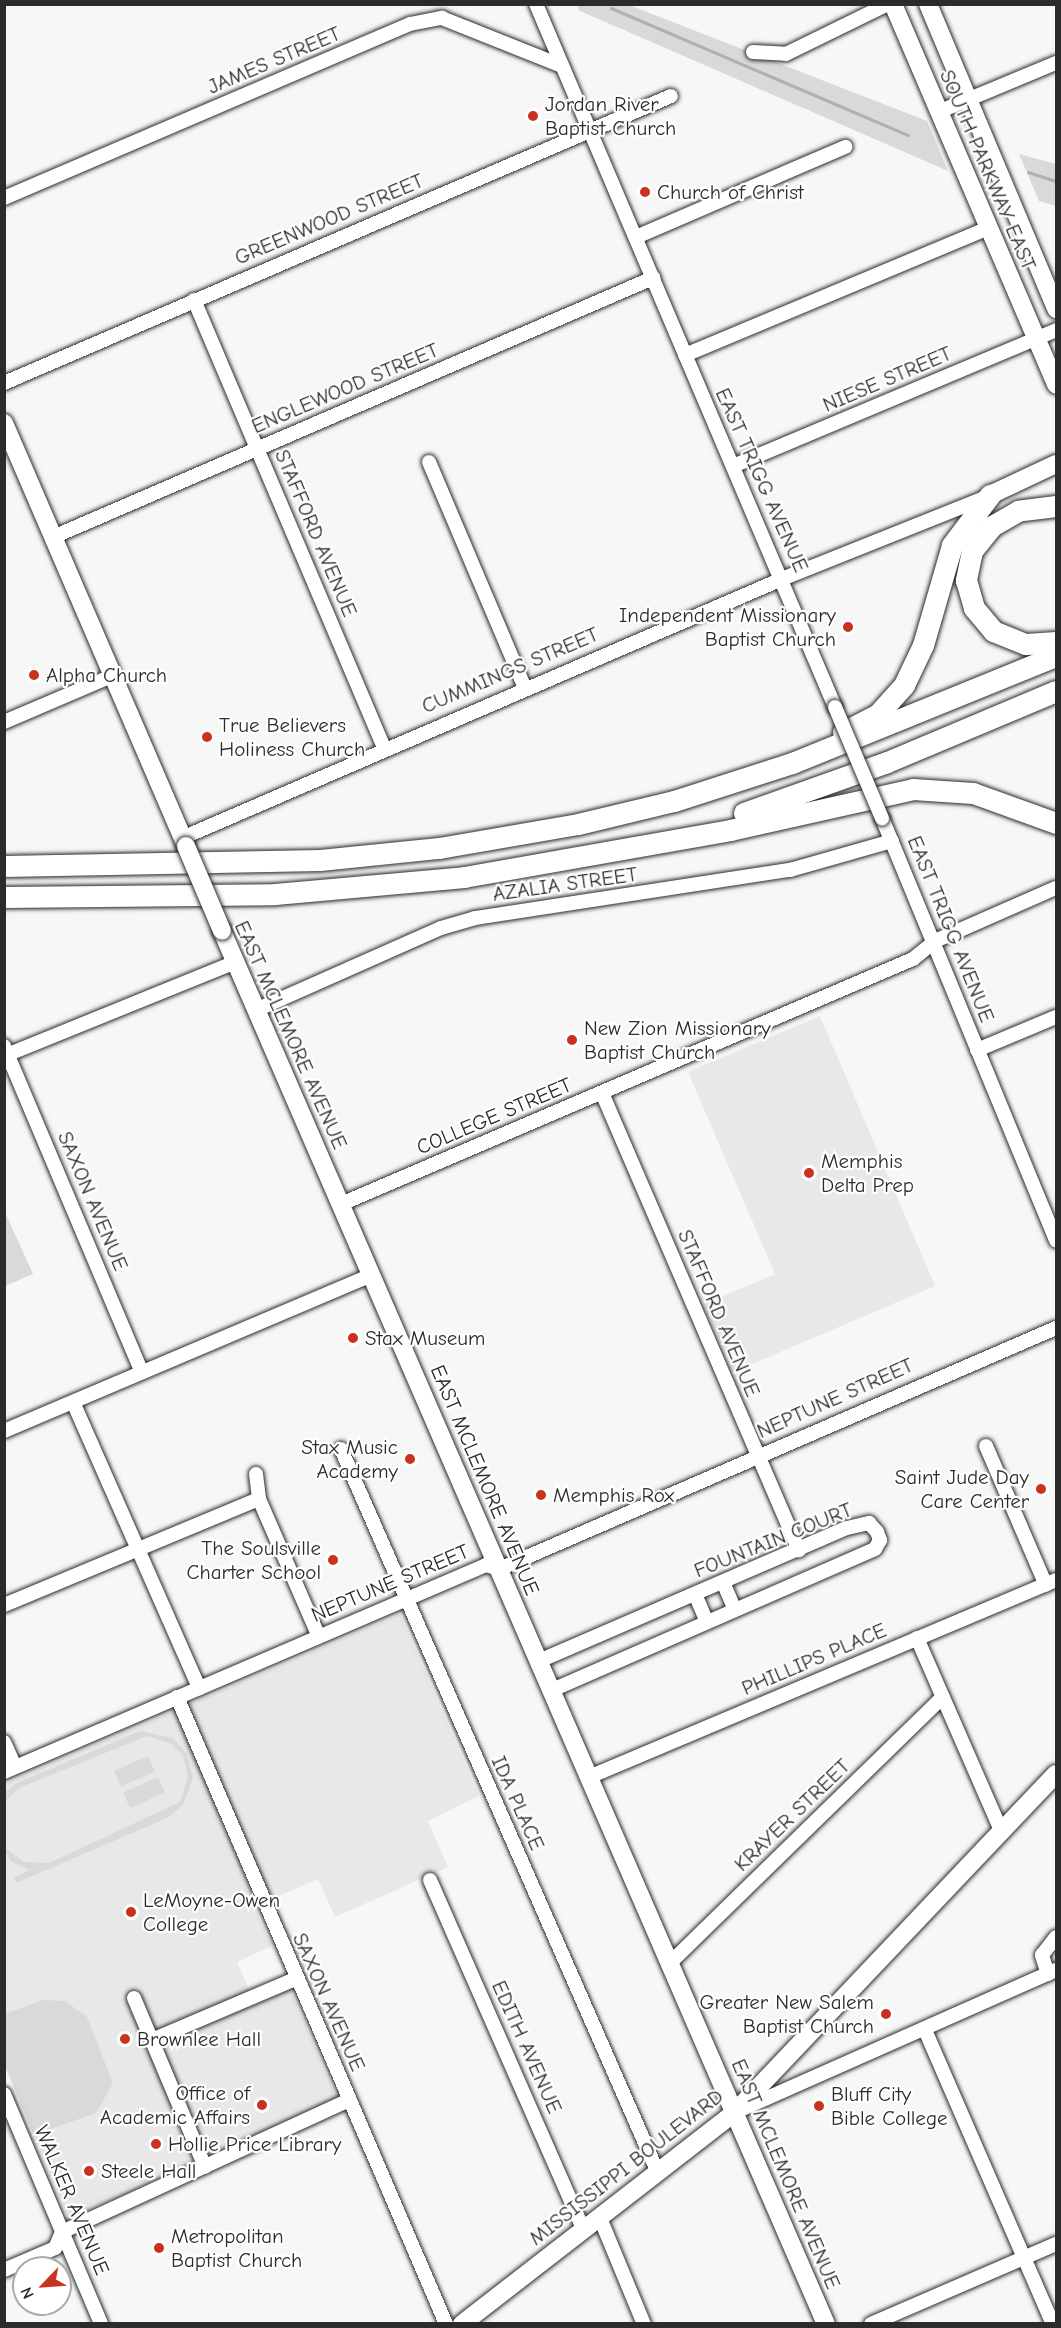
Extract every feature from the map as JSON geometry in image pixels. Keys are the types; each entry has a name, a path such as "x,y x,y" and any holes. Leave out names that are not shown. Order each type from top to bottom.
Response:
{"highway":[{"path":"792,763 878,714 897,695 923,645 952,545 990,495"},
{"path":"1056,506 1018,511 992,526 977,542 966,580 974,608 993,631 1026,644 1056,642"},
{"path":"4,866 321,860 439,848 631,812 792,763 1056,656"},
{"path":"642,842 830,784 1056,691"},
{"path":"4,897 275,894 373,887 495,872 642,842 730,830 913,789 973,793 1056,823"}],"main road":[{"name":"SOUTH PARKWAY EAST","path":"891,4 1056,386"},
{"name":"SOUTH PARKWAY EAST","path":"928,4 1056,309"},
{"name":"EAST MCLEMORE AVENUE","path":"4,423 114,675 222,932 826,2324"},
{"name":"CUMMINGS STREET","path":"990,495 1056,464"},
{"name":"MISSISSIPPI BOULEVARD","path":"462,2324 481,2317 584,2230 735,2112 1056,1774"}],"street":[{"name":"EAST TRIGG AVENUE","path":"536,4 935,941 977,1050 1051,1215 1056,1240"},
{"path":"753,52 786,54 891,4"},
{"name":"JAMES STREET","path":"4,198 410,24 442,18 562,66"},
{"path":"939,112 1056,63"},
{"name":"GREENWOOD STREET","path":"4,383 671,96"},
{"path":"636,237 845,147"},
{"path":"685,355 988,228"},
{"name":"ENGLEWOOD STREET","path":"53,537 653,278"},
{"name":"STAFFORD AVENUE","path":"194,300 385,749"},
{"name":"NIESE STREET","path":"733,466 1056,330"},
{"path":"429,462 525,688"},
{"name":"CUMMINGS STREET","path":"184,842 385,749 525,688 782,579 990,495"},
{"path":"4,722 114,675"},
{"name":"AZALIA STREET","path":"256,1010 441,928 475,918 790,870 892,841"},
{"name":"COLLEGE STREET","path":"341,1204 913,959 935,941 1056,888"},
{"path":"6,1052 235,962"},
{"path":"977,1050 1056,1017"},
{"name":"SAXON AVENUE","path":"6,1052 142,1371"},
{"name":"STAFFORD AVENUE","path":"602,1093 799,1550"},
{"path":"4,1431 372,1275"},
{"name":"NEPTUNE STREET","path":"10,1769 486,1565 499,1569 1056,1328"},
{"path":"73,1402 199,1688"},
{"path":"986,1446 1051,1583"},
{"name":"IDA PLACE","path":"341,1449 405,1600 658,2173"},
{"path":"256,1474 259,1499 319,1637"},
{"path":"4,1605 259,1499"},
{"name":"FOUNTAIN COURT","path":"539,1661 861,1523 868,1523 880,1540 874,1549 552,1690"},
{"path":"723,1582 735,1610"},
{"name":"PHILLIPS PLACE","path":"590,1777 1051,1583"},
{"path":"695,1594 707,1623"},
{"path":"917,1638 1001,1830"},
{"name":"SAXON AVENUE","path":"177,1697 295,1979 446,2324"},
{"name":"KRAYER STREET","path":"670,1963 943,1697"},
{"path":"4,1742 10,1769"},
{"name":"EDITH AVENUE","path":"430,1880 584,2230"},
{"path":"735,2112 1052,1972 1042,1955 1056,1937"},
{"path":"152,2040 295,1979"},
{"path":"134,1998 205,2167"},
{"path":"925,2030 1053,2324"},
{"name":"WALKER AVENUE","path":"4,2094 101,2324"},
{"path":"4,2270 55,2248 62,2232 349,2100"},
{"path":"600,2218 644,2324"},
{"path":"871,2324 1056,2244"}],"shaded area":[{"path":"578,5 629,5 927,121 948,171 578,10"},
{"path":"1019,154 1056,164 1056,206 1039,201"},
{"name":"Memphis Delta Prep","path":"820,1016 935,1286 733,1372 704,1304 775,1274 688,1072"},
{"path":"4,1210 33,1274 5,1286 4,1286"},
{"name":"LeMoyne-Owen College","path":"400,1614 479,1796 428,1821 448,1867 335,1917 318,1879 254,1907 272,1946 237,1962 250,1991 285,1977 338,2100 69,2218 5,2066 4,1784"},
{"path":"140,1731 173,1738 187,1754 193,1778 183,1805 167,1818 16,1883 14,1878 29,1870 10,1861 5,1848 24,1862 49,1863 180,1802 188,1777 183,1756 172,1744 147,1736 19,1788 5,1801 5,1792 17,1783"},
{"path":"148,1756 155,1772 121,1787 114,1771"},
{"path":"158,1777 165,1793 130,1808 123,1792"},
{"path":"43,2000 65,2001 87,2017 113,2083 96,2113 34,2135 5,2066 5,2014"}],"waterway":[{"path":"611,8 908,135"},
{"path":"1028,172 1056,181"}],"place":[{"name":"Jordan River Baptist Church","path":"533,116"},
{"name":"Church of Christ","path":"645,192"},
{"name":"Independent Missionary Baptist Church","path":"848,627"},
{"name":"Alpha Church","path":"34,675"},
{"name":"True Believers Holiness Church","path":"207,737"},
{"name":"New Zion Missionary Baptist Church","path":"572,1040"},
{"name":"Memphis Delta Prep","path":"809,1173"},
{"name":"Stax Museum","path":"353,1338"},
{"name":"Stax Music Academy","path":"410,1459"},
{"name":"Saint Jude Day Care Center","path":"1041,1489"},
{"name":"Memphis Rox","path":"541,1495"},
{"name":"The Soulsville Charter School","path":"333,1560"},
{"name":"LeMoyne-Owen College","path":"131,1912"},
{"name":"Greater New Salem Baptist Church","path":"886,2014"},
{"name":"Brownlee Hall","path":"125,2039"},
{"name":"Office of Academic Affairs","path":"262,2105"},
{"name":"Bluff City Bible College","path":"819,2106"},
{"name":"Hollie Price Library","path":"156,2144"},
{"name":"Steele Hall","path":"89,2171"},
{"name":"Metropolitan Baptist Church","path":"159,2248"}]}
